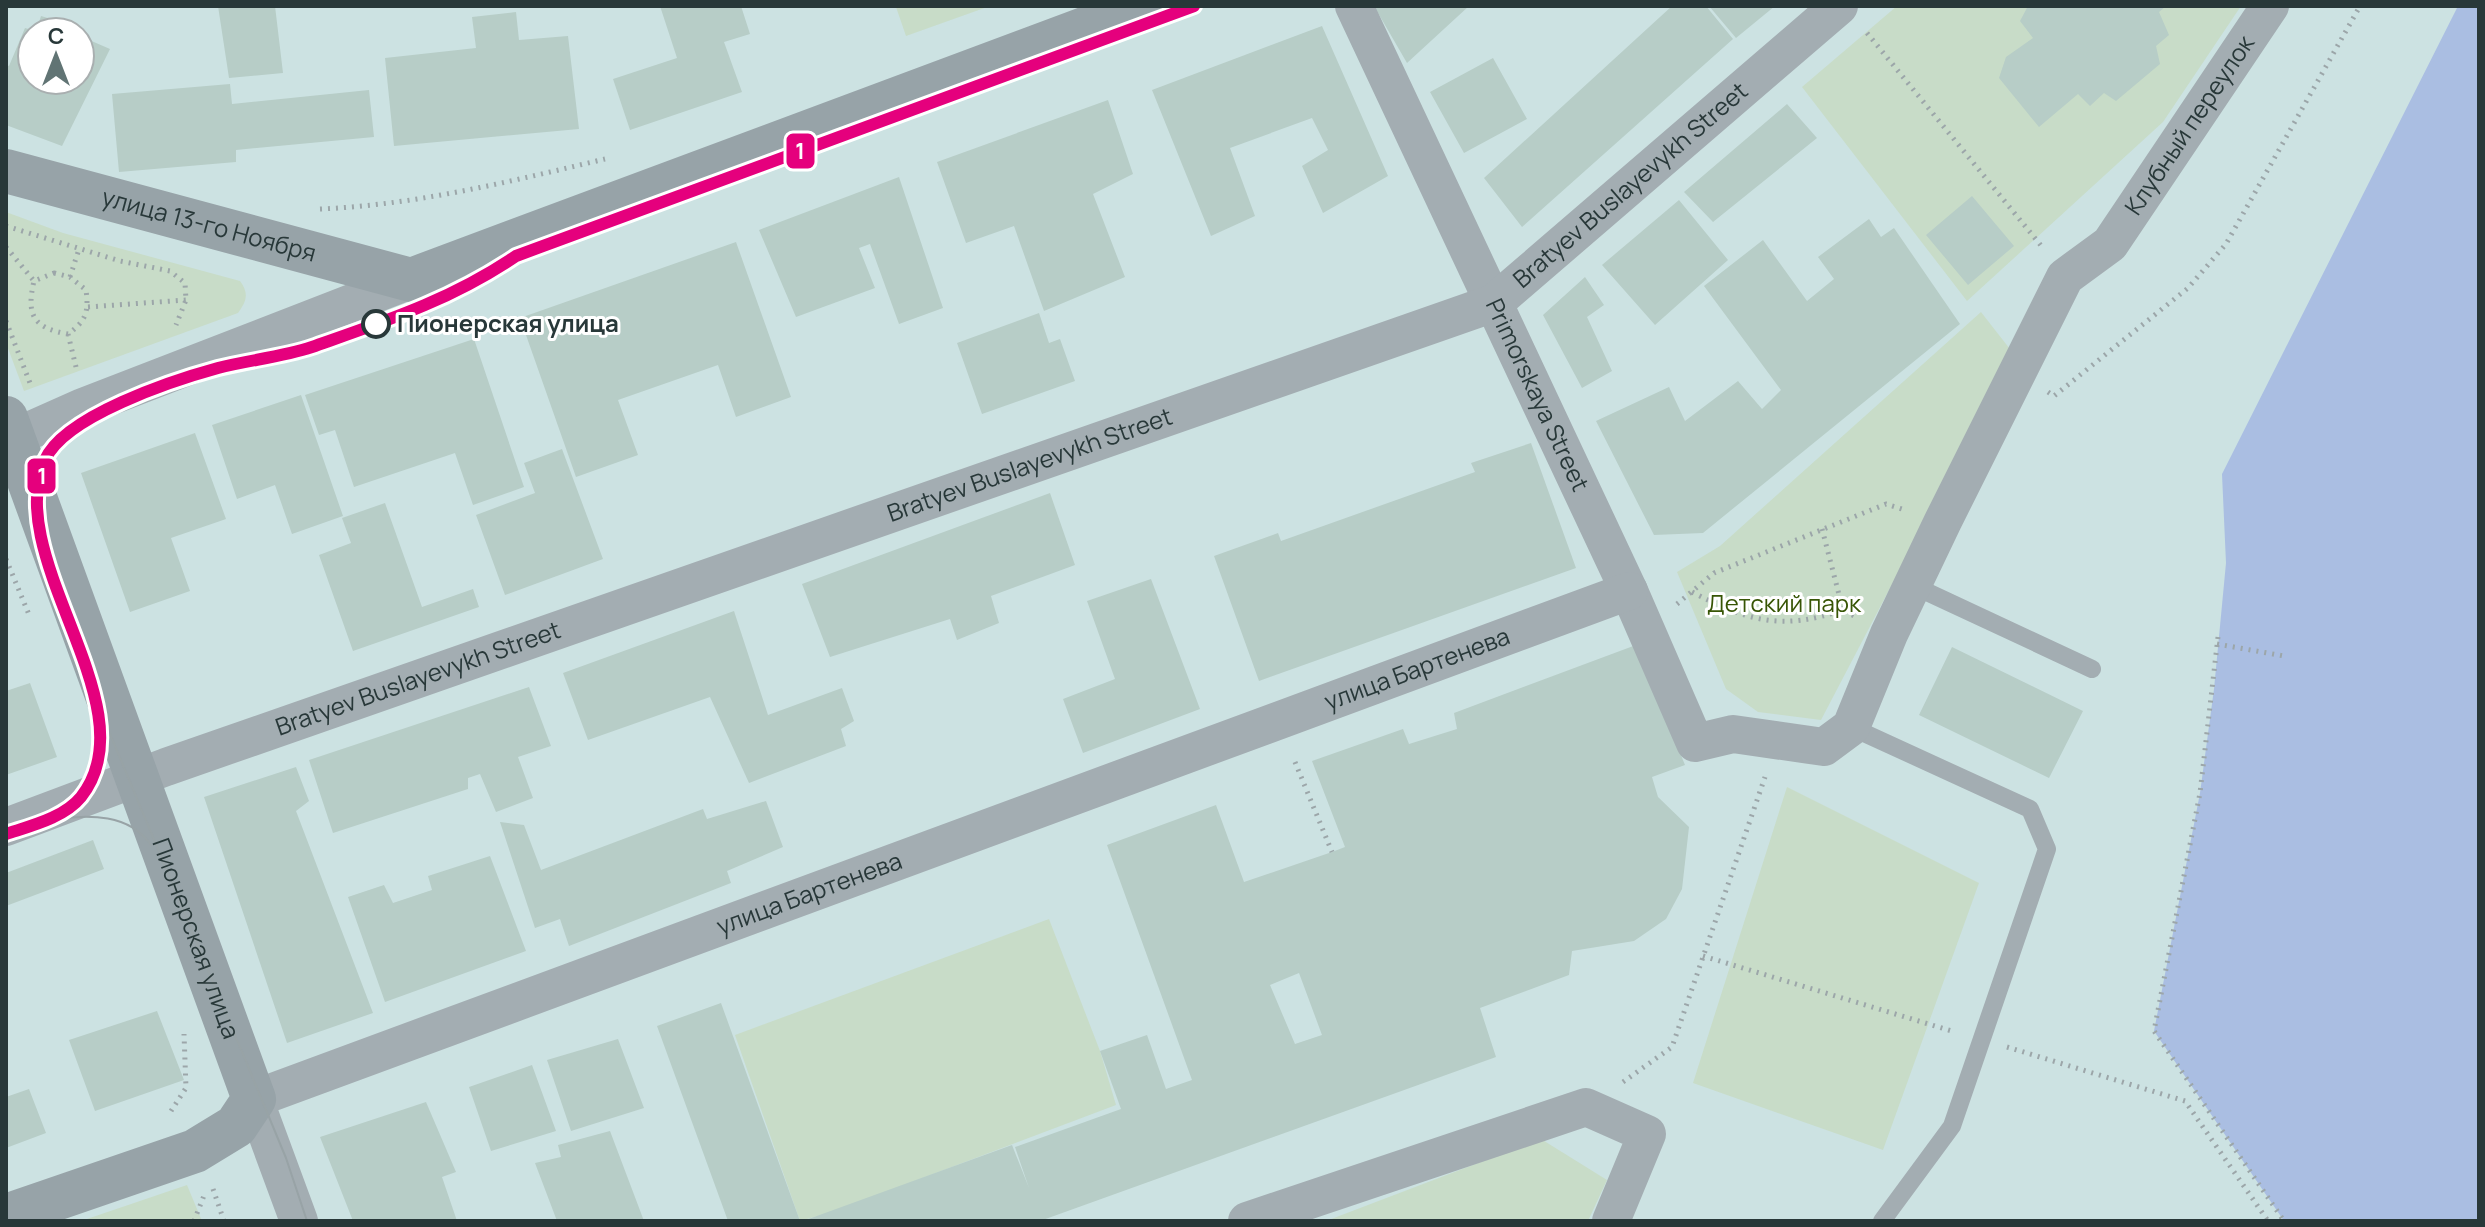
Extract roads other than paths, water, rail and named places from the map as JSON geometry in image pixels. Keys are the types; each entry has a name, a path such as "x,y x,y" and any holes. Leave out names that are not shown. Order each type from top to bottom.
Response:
{"street":[{"path":"8,432 1146,6"},
{"name":"Primorskaya Street","path":"1354,6 1629,591 1695,743 1733,734 1824,747 1851,727"},
{"name":"Клубный переулок","path":"1912,585 2065,277 2110,244 2270,6"},
{"name":"Bratyev Buslayevykh Street","path":"6,827 1494,303 1850,16"},
{"name":"улица 13-го Ноября","path":"6,171 411,280"},
{"name":"Пионерская улица","path":"8,432 254,1099"},
{"path":"1851,727 1912,585"},
{"name":"улица Бартенева","path":"254,1099 1629,591"},
{"path":"6,1216 195,1151 236,1126 254,1099"},
{"path":"254,1099 299,1221"},
{"path":"1247,1221 1586,1107 1647,1134 1611,1221"}],"lane":[{"path":"1912,585 2092,669"},
{"path":"1851,727 2030,809 2047,849 1952,1126 1882,1221"}],"water":[{"path":"2458,6 2479,6 2479,1221 2284,1221 2154,1031 2200,793 2214,689 2226,563 2222,474"}],"tram line":[{"path":"101,712 286,1158 307,1221"},
{"path":"49,819 92,817 118,821 130,826 151,845"}],"place":[{"name":"Пионерская улица","path":"376,324"}],"park label":[{"name":"Детский парк","path":"1784,604"}]}
